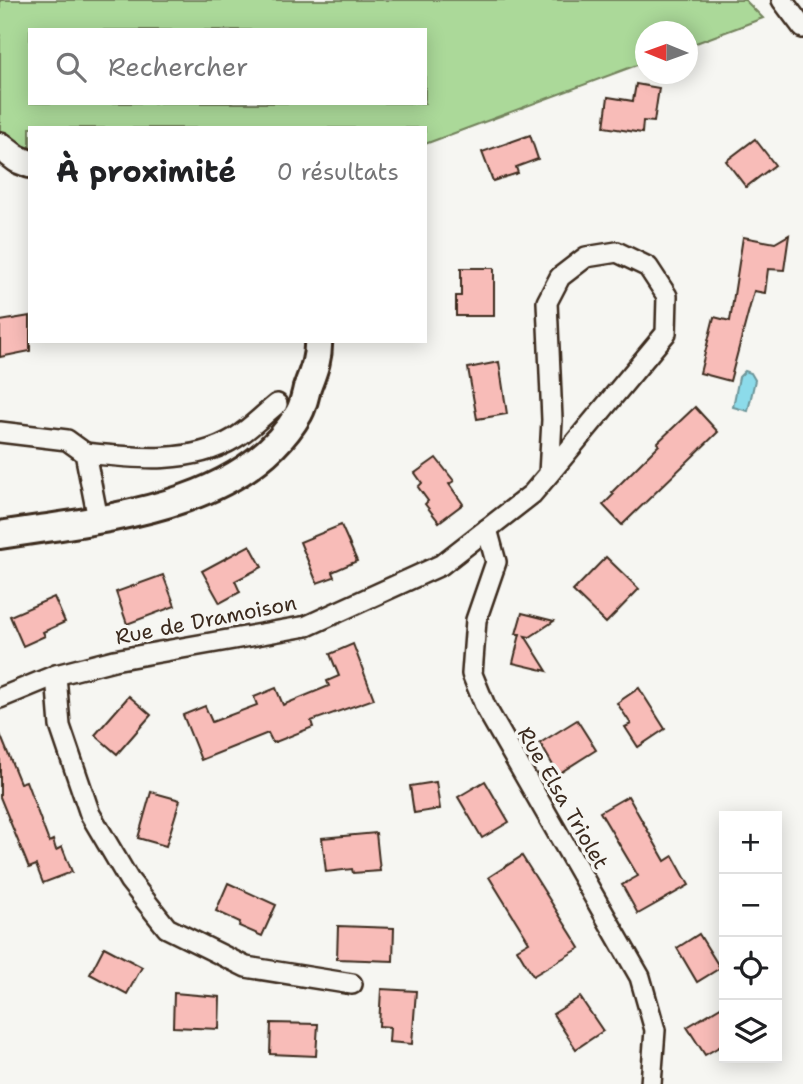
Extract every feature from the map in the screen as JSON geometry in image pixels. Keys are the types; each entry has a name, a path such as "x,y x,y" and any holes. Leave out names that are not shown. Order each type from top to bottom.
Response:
{"street":[{"path":"782,0 803,28"},
{"path":"0,146 17,159 28,163"},
{"name":"Rue de Dramoison","path":"0,698 56,675 114,660 307,626 441,565 532,494 549,474 666,333 667,296 648,267 617,252 586,257 560,277 547,302 552,420 549,474"},
{"path":"0,536 98,520 186,499 238,474 270,450 299,413 319,352 318,343"},
{"path":"0,432 67,440 85,453 130,458 191,455 234,439 277,404"},
{"path":"85,453 98,520"},
{"name":"Rue Elsa Triolet","path":"487,528 496,562 476,620 472,674 486,708 640,977 655,1030 651,1084"},
{"path":"56,675 60,726 90,814 129,880 167,928 246,967 352,984"}],"green space":[{"path":"0,0 745,0 763,18 698,42 698,21 635,21 635,66 427,143 427,126 28,126 28,153 0,131"}],"water":[{"path":"745,371 751,373 755,380 748,411 733,407 739,377"}],"building":[{"path":"636,84 659,88 654,122 643,121 642,133 604,127 608,97 633,101"},
{"path":"530,135 538,159 516,167 518,173 493,181 482,152"},
{"path":"755,139 775,165 746,187 726,161"},
{"path":"789,235 784,270 768,269 765,293 754,291 730,381 700,373 714,317 730,321 743,237 775,243"},
{"path":"461,268 494,268 494,316 456,316 456,296 461,296"},
{"path":"28,316 30,351 0,357 0,321"},
{"path":"499,362 507,414 477,419 468,368"},
{"path":"695,407 718,432 622,525 603,505 614,494 612,492 659,445 657,443"},
{"path":"436,458 454,481 449,484 463,504 439,522 425,504 428,501 418,487 422,483 415,473"},
{"path":"341,525 357,561 332,572 334,577 317,583 300,542"},
{"path":"250,545 262,567 235,581 240,592 220,603 202,571"},
{"path":"606,557 639,589 606,623 573,591"},
{"path":"163,575 175,606 127,624 116,592"},
{"path":"54,597 65,622 43,632 45,636 23,646 10,616"},
{"path":"522,613 554,621 530,637 525,636 547,671 513,663 520,634 516,634"},
{"path":"353,644 374,699 311,721 313,727 273,743 268,733 201,760 183,715 205,706 212,722 257,705 254,697 276,688 283,705 329,686 327,681 339,676 330,654"},
{"path":"639,688 665,729 638,747 625,727 631,724 617,703"},
{"path":"129,696 151,715 117,754 95,735"},
{"path":"577,720 596,750 558,774 540,743"},
{"path":"0,734 20,783 26,781 49,842 53,840 56,850 62,847 72,872 43,883 36,865 29,868 0,797"},
{"path":"485,781 509,822 482,838 458,797"},
{"path":"436,782 440,809 414,813 410,786"},
{"path":"151,792 180,800 166,846 138,838"},
{"path":"628,796 665,861 673,856 689,885 638,914 622,885 638,876 600,812"},
{"path":"376,833 380,871 353,873 352,869 326,872 322,838"},
{"path":"522,856 580,948 533,976 517,949 529,942 489,877"},
{"path":"228,883 276,905 262,936 239,926 240,922 216,911"},
{"path":"338,926 394,928 393,961 337,959"},
{"path":"699,934 719,969 697,982 677,948"},
{"path":"104,947 142,967 127,994 90,974"},
{"path":"381,989 416,991 412,1044 389,1042 390,1027 379,1026"},
{"path":"174,993 220,997 219,1029 173,1027"},
{"path":"580,997 603,1031 576,1049 553,1014"},
{"path":"719,1008 719,1047 705,1055 687,1027"},
{"path":"271,1023 318,1024 316,1056 270,1054"}]}
